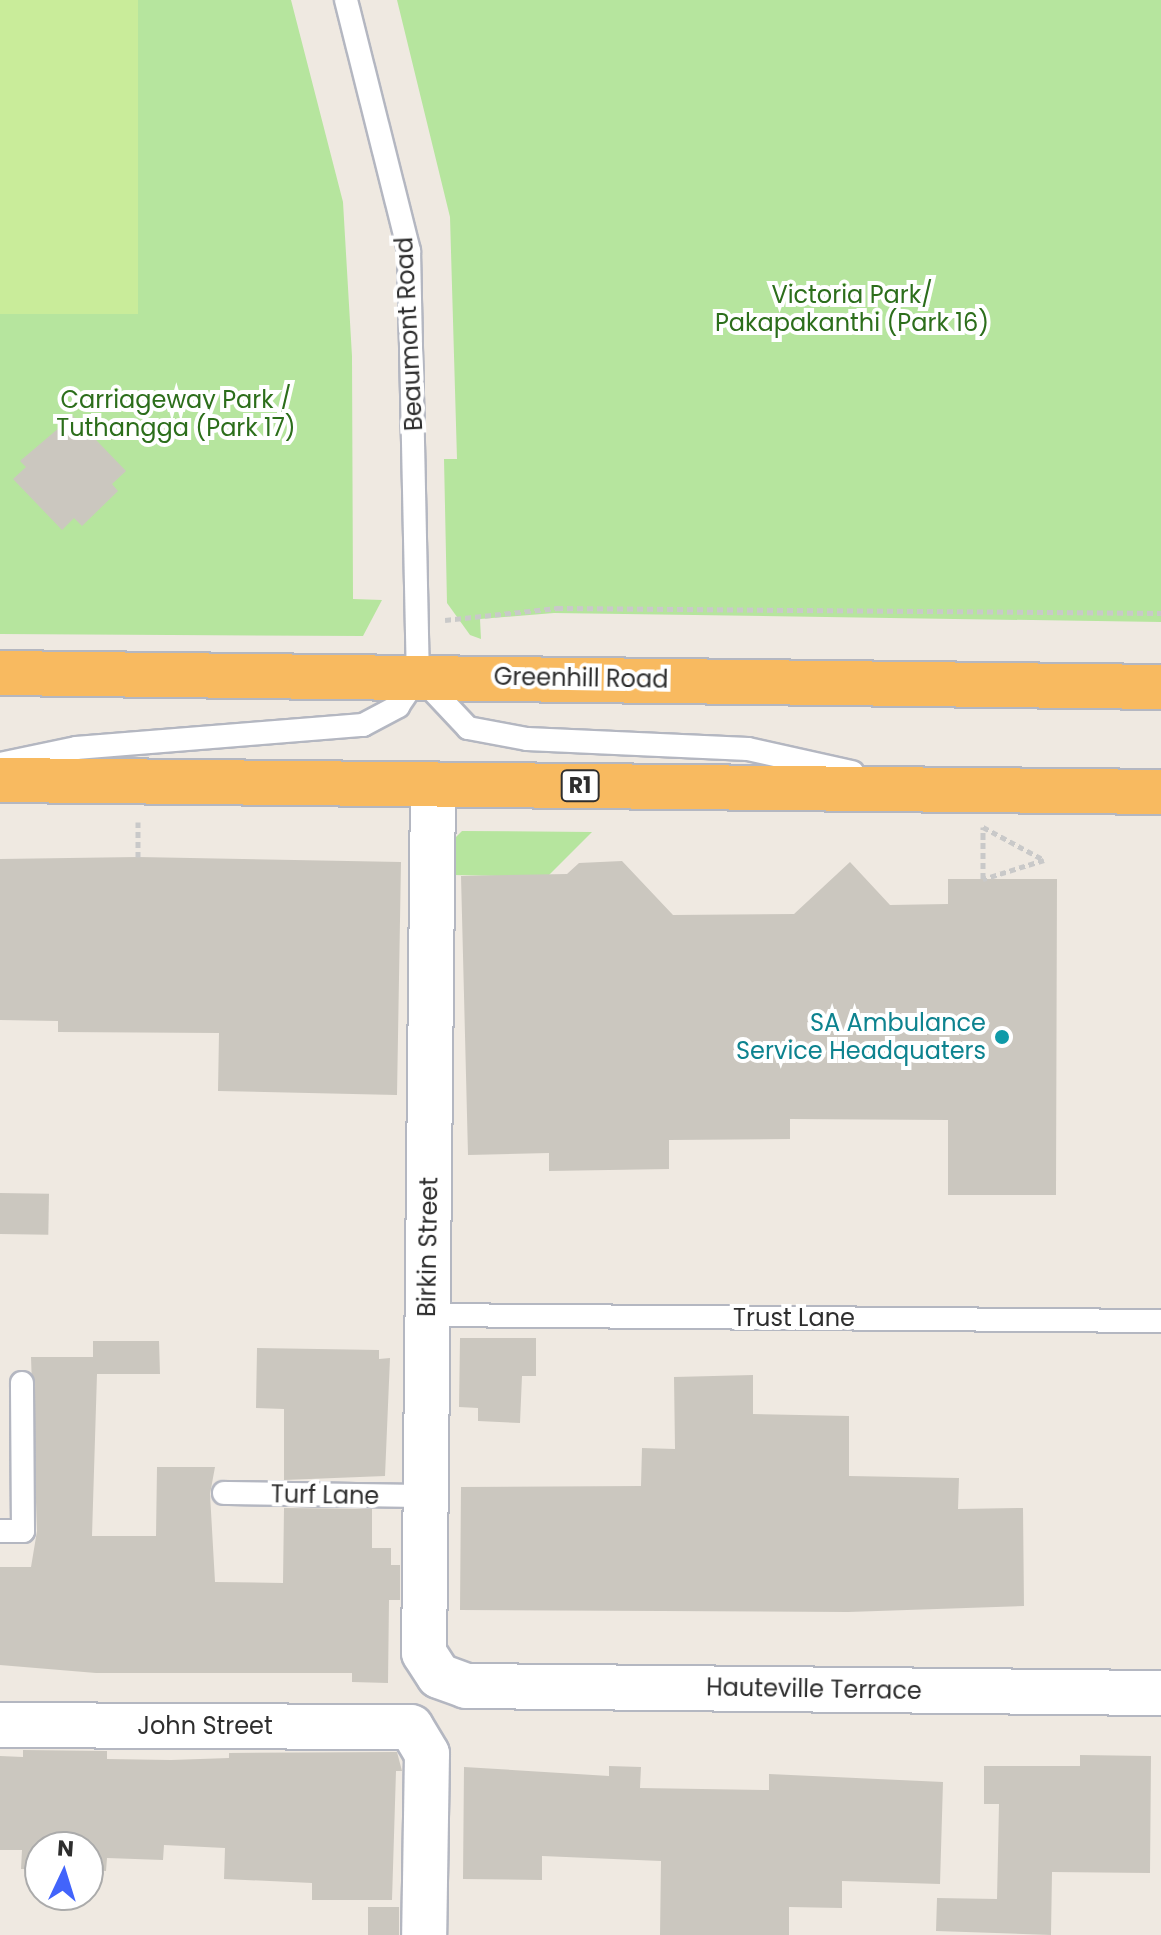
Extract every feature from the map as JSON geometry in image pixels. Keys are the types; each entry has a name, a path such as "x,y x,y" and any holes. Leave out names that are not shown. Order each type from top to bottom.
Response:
{"highway":[{"name":"Greenhill Road","path":"0,673 418,675 1161,687"},
{"name":"R1","path":"0,780 1161,792"}],"street":[{"name":"Birkin Street","path":"433,785 424,1653 439,1676 466,1686"},
{"name":"Hauteville Terrace","path":"466,1686 1161,1693"},
{"name":"John Street","path":"0,1725 411,1727 427,1754 424,1935"}],"lane":[{"name":"Beaumont Road","path":"346,0 409,251 420,623 418,675"},
{"path":"0,764 76,748 363,725 398,706 418,675 468,728 527,739 748,749 927,789"},
{"name":"Trust Lane","path":"427,1315 1161,1321"},
{"path":"0,1531 23,1531 22,1383"},
{"name":"Turf Lane","path":"224,1493 425,1496"}],"path":[{"path":"420,623 557,608 1161,613"},
{"path":"138,822 138,857"},
{"path":"983,827 1044,860 1028,865 983,879 983,827"}],"green space":[{"name":"Carriageway Park / Tuthangga (Park 17)","path":"0,0 291,0 343,202 352,356 353,599 382,600 363,636 0,634"},
{"path":"0,0 138,0 138,314 0,314"},
{"name":"Victoria Park/ Pakapakanthi (Park 16)","path":"397,0 1161,0 1161,622 554,613 480,619 481,639 470,635 447,603 444,459 457,459 450,217"},
{"path":"462,831 592,832 547,877 455,875 456,837"}],"building":[{"path":"73,416 126,471 112,484 118,491 82,526 74,518 62,530 13,479 26,467 20,461"},
{"path":"138,857 401,862 397,1095 218,1091 219,1033 58,1032 58,1021 0,1020 0,859"},
{"path":"622,861 673,915 794,914 850,862 890,905 948,904 948,879 1057,879 1056,1195 948,1195 948,1120 790,1119 790,1139 669,1140 669,1169 549,1171 549,1153 468,1155 461,876 567,874 579,863"},
{"path":"0,1193 49,1194 48,1235 0,1234"},
{"path":"460,1338 536,1338 536,1376 522,1376 520,1423 478,1421 478,1408 459,1407"},
{"path":"93,1341 159,1341 160,1374 97,1374 92,1536 156,1536 157,1467 215,1467 210,1494 215,1582 283,1583 284,1508 372,1509 372,1548 391,1548 391,1565 400,1565 400,1600 389,1600 388,1683 352,1682 352,1673 96,1673 0,1665 0,1567 31,1567 37,1531 31,1357 93,1357"},
{"path":"257,1348 379,1350 379,1359 390,1358 385,1476 284,1480 284,1409 256,1408"},
{"path":"753,1375 753,1414 849,1416 849,1476 959,1478 958,1509 1023,1508 1024,1606 848,1612 460,1610 461,1487 641,1486 642,1448 675,1449 674,1377"},
{"path":"23,1750 107,1751 107,1759 171,1760 229,1758 229,1753 397,1752 402,1771 396,1771 392,1900 312,1900 312,1883 224,1879 225,1848 164,1845 163,1860 107,1858 104,1871 104,1831 24,1831 24,1869 21,1869 22,1850 0,1850 0,1756 23,1757"},
{"path":"1080,1755 1151,1756 1150,1873 1052,1872 1051,1935 936,1931 937,1898 997,1899 999,1804 984,1804 984,1766 1080,1766"},
{"path":"609,1766 641,1767 640,1788 769,1790 769,1774 943,1782 940,1884 842,1881 842,1908 789,1907 789,1935 660,1935 661,1861 542,1856 542,1880 463,1879 464,1767 609,1776"},
{"path":"368,1907 399,1907 399,1935 368,1935"}],"place":[{"name":"SA Ambulance Service Headquaters","path":"1002,1037"}]}
